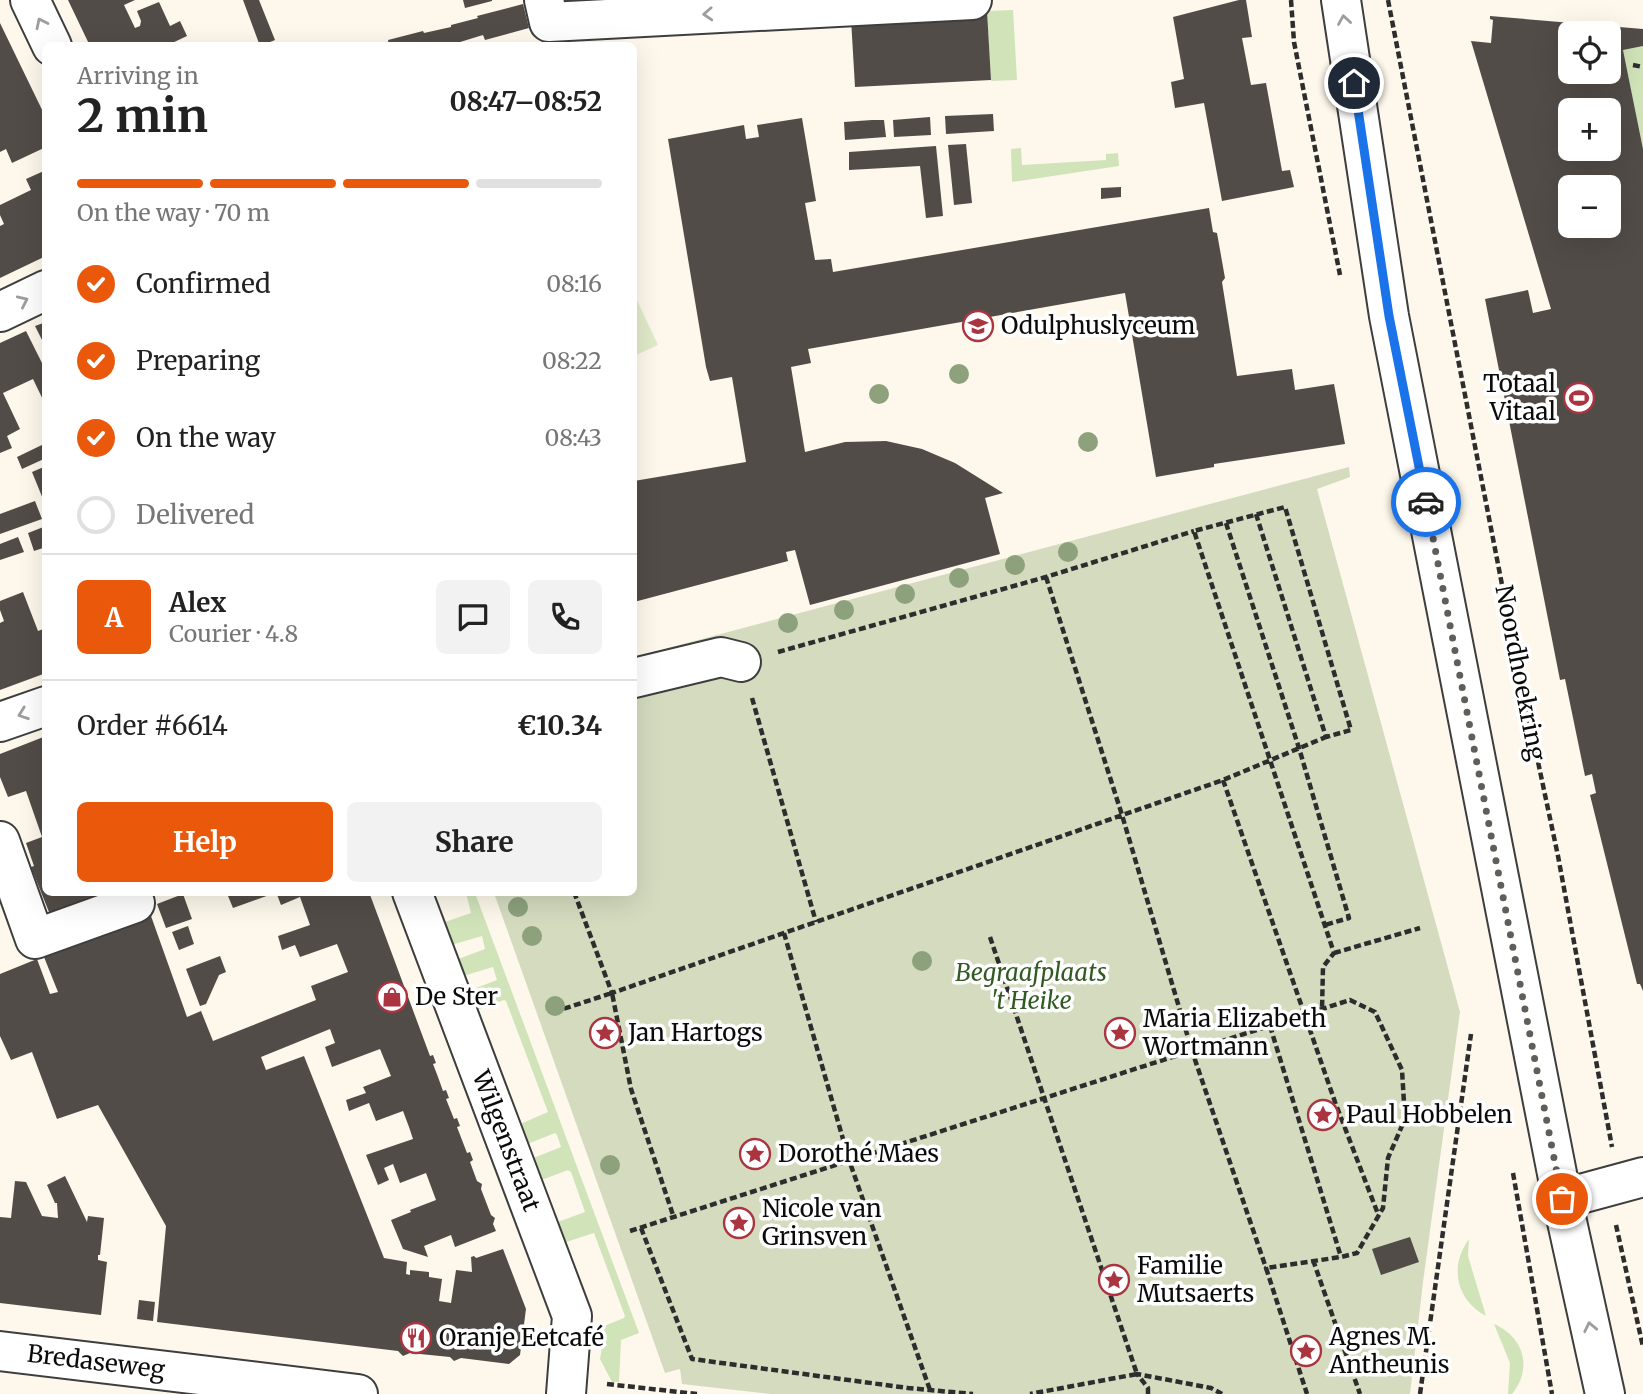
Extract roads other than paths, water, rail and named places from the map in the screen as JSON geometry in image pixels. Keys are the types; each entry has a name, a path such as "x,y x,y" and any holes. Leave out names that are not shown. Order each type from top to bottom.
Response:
{"street":[{"path":"30,0 50,42"},
{"path":"539,23 972,0"},
{"path":"1341,0 1389,316 1562,1199 1605,1394"},
{"path":"0,312 42,292"},
{"path":"637,677 721,657 741,662"},
{"path":"0,722 42,707"},
{"path":"0,841 14,928 35,939 135,903"},
{"name":"Wilgenstraat","path":"414,896 572,1317 567,1387"},
{"path":"1562,1199 1629,1182"},
{"name":"Bredaseweg","path":"0,1351 358,1394"}],"place":[{"name":"Odulphuslyceum","path":"978,326"},
{"name":"Totaal Vitaal","path":"1579,398"},
{"name":"De Ster","path":"392,997"},
{"name":"Jan Hartogs","path":"605,1033"},
{"name":"Maria Elizabeth Wortmann","path":"1120,1033"},
{"name":"Paul Hobbelen","path":"1323,1115"},
{"name":"Dorothé Maes","path":"755,1154"},
{"name":"Nicole van Grinsven","path":"739,1223"},
{"name":"Familie Mutsaerts","path":"1114,1280"},
{"name":"Oranje Eetcafé","path":"416,1338"},
{"name":"Agnes M. Antheunis","path":"1306,1351"}],"park label":[{"name":"Begraafplaats 't Heike","path":"1031,987"}]}
